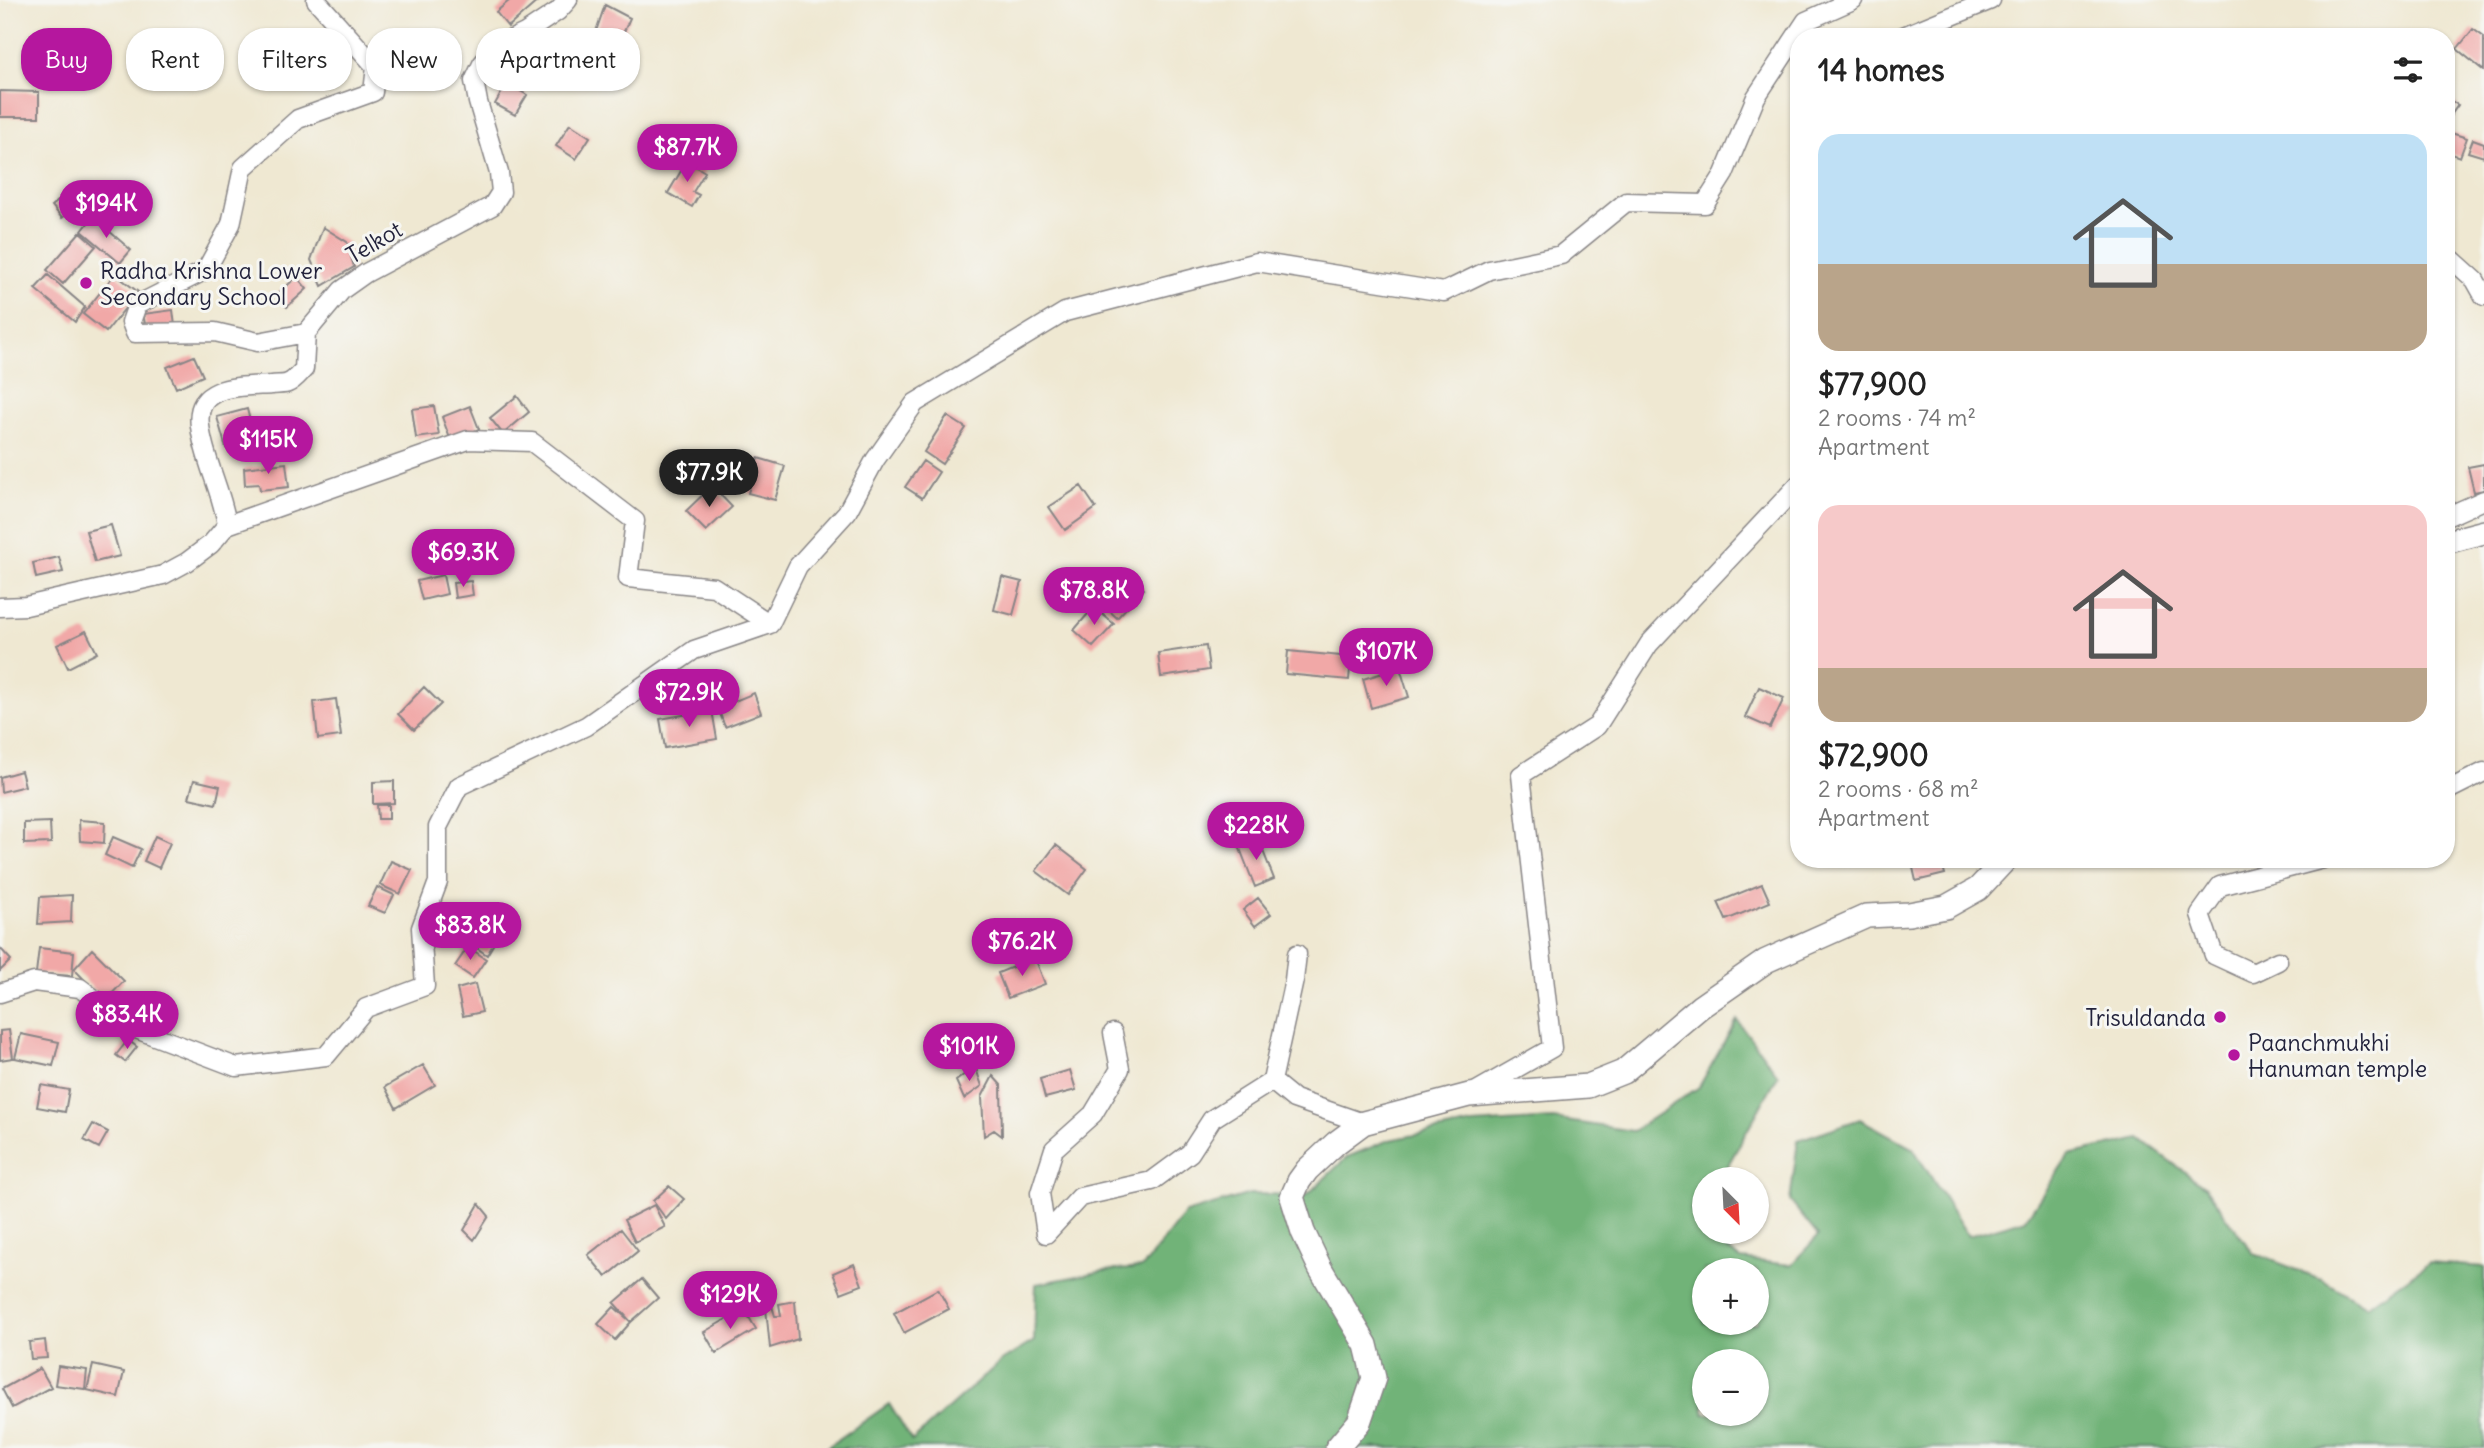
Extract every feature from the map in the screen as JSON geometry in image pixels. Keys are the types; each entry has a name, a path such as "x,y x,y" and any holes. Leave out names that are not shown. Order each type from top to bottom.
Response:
{"street":[{"path":"227,525 223,501 208,460 199,410 209,396 228,388 287,384 304,369 306,332 258,342 215,331 135,333 131,322 137,305 206,270 231,224 243,168 298,119 373,92 376,67 316,0"},
{"name":"Telkot","path":"306,332 342,290 366,272 492,206 501,192 499,173 474,81 482,64 497,46 525,33 558,11 568,0"},
{"path":"1801,28 1806,21 1853,0"},
{"path":"1923,28 1991,0"},
{"path":"0,993 34,982 80,988 131,1027 236,1068 326,1056 366,1008 425,986 421,928 438,882 438,827 459,786 586,726 694,650 770,624 798,566 847,512 875,460 915,403 1065,312 1257,262 1444,292 1489,270 1561,255 1626,202 1705,204 1724,174 1756,97 1790,45"},
{"path":"2455,262 2475,280 2484,296"},
{"path":"0,607 26,607 163,575 187,562 211,544 227,525 468,440 532,442 635,521 628,578 714,587 770,624"},
{"path":"1469,1095 1552,1048 1521,775 1597,726 1649,644 1790,494"},
{"path":"2455,512 2484,500"},
{"path":"2455,540 2484,532"},
{"path":"2455,786 2484,772"},
{"path":"1337,1448 1359,1422 1374,1378 1366,1345 1320,1268 1303,1232 1292,1197 1307,1170 1336,1143 1363,1123 1469,1095 1588,1086 1623,1072 1700,1007 1766,961 1867,916 1909,914 1946,907 1978,889 1998,868"},
{"path":"2278,961 2253,973 2214,955 2200,914 2220,886 2293,868"},
{"path":"1113,1033 1120,1069 1093,1114 1054,1149 1040,1193 1046,1234 1080,1197 1152,1181 1190,1153 1212,1119 1272,1080 1294,980 1297,954"},
{"path":"1272,1080 1294,1099 1363,1123"}],"green space":[{"path":"1737,1020 1778,1075 1727,1167 1692,1167 1692,1244 1719,1244 1740,1258 1692,1258 1692,1335 1769,1335 1769,1262 1791,1265 1818,1236 1790,1201 1798,1140 1860,1119 1913,1148 1968,1236 2026,1219 2069,1155 2140,1139 2205,1187 2253,1253 2321,1279 2366,1306 2429,1263 2484,1267 2484,1448 826,1448 889,1404 912,1441 1000,1362 1034,1341 1036,1284 1104,1271 1142,1268 1185,1213 1250,1194 1307,1195 1347,1157 1389,1140 1473,1124 1553,1119 1633,1131 1699,1087"}],"building":[{"path":"510,0 539,0 508,27 496,12"},
{"path":"605,5 630,18 626,28 597,28"},
{"path":"2473,29 2484,37 2484,71 2457,49"},
{"path":"0,91 39,92 39,117 0,117"},
{"path":"502,91 520,91 527,95 515,115 495,104"},
{"path":"570,124 590,137 576,159 556,146"},
{"path":"2455,134 2467,138 2460,157 2455,155"},
{"path":"2473,139 2484,143 2484,157 2468,152"},
{"path":"687,161 705,172 693,192 699,195 692,207 668,193"},
{"path":"68,193 78,205 62,218 52,206"},
{"path":"93,217 131,250 120,263 82,231"},
{"path":"323,227 347,242 354,267 322,286 311,260"},
{"path":"80,232 96,246 63,284 47,270"},
{"path":"115,274 138,292 106,332 83,314"},
{"path":"48,275 85,307 75,322 35,289"},
{"path":"297,277 307,289 287,307 276,295"},
{"path":"173,310 175,326 146,329 143,314"},
{"path":"194,356 203,376 176,388 167,367"},
{"path":"517,396 529,412 503,434 490,418"},
{"path":"434,406 439,435 416,438 412,409"},
{"path":"470,406 479,429 451,441 442,417"},
{"path":"247,409 255,440 226,448 217,417"},
{"path":"947,416 966,428 942,464 924,452"},
{"path":"758,458 785,466 775,500 748,493"},
{"path":"923,461 939,472 922,498 905,487"},
{"path":"286,463 289,487 260,490 259,484 245,485 244,468"},
{"path":"2484,464 2484,490 2474,492 2468,467"},
{"path":"712,486 732,507 706,531 686,511"},
{"path":"1081,486 1096,508 1065,530 1049,507"},
{"path":"111,525 120,556 95,562 86,531"},
{"path":"59,557 63,572 36,578 33,563"},
{"path":"1125,571 1144,589 1117,618 1098,600"},
{"path":"443,575 447,594 422,600 417,581"},
{"path":"1002,577 1022,582 1013,615 994,610"},
{"path":"471,581 473,595 455,598 453,583"},
{"path":"1094,607 1114,624 1093,647 1074,630"},
{"path":"86,631 97,653 68,668 57,645"},
{"path":"1206,646 1209,670 1161,677 1158,653"},
{"path":"1288,651 1351,657 1349,680 1286,674"},
{"path":"1400,668 1409,697 1371,708 1363,679"},
{"path":"424,687 441,704 414,730 398,714"},
{"path":"1759,687 1784,698 1770,728 1745,717"},
{"path":"754,693 761,713 725,727 718,708"},
{"path":"336,699 341,736 318,739 314,702"},
{"path":"712,710 717,739 665,748 660,719"},
{"path":"21,771 25,786 1,792 0,777"},
{"path":"194,780 220,786 216,804 189,798"},
{"path":"394,781 394,803 373,804 373,782"},
{"path":"377,805 389,805 389,819 378,819"},
{"path":"79,820 105,822 104,843 80,841"},
{"path":"50,822 51,843 24,844 24,823"},
{"path":"155,836 170,843 159,868 144,861"},
{"path":"113,837 141,849 132,868 105,855"},
{"path":"1258,838 1274,879 1255,887 1239,846"},
{"path":"1056,845 1087,869 1068,895 1036,871"},
{"path":"391,861 412,870 400,894 380,885"},
{"path":"1913,868 1943,868 1945,874 1916,881"},
{"path":"1762,884 1770,902 1726,920 1718,902"},
{"path":"377,887 394,895 385,913 368,906"},
{"path":"72,895 71,922 38,924 40,897"},
{"path":"1258,898 1271,914 1255,926 1243,910"},
{"path":"482,928 497,938 487,955 471,944"},
{"path":"468,947 486,959 473,978 455,966"},
{"path":"0,948 11,960 0,971"},
{"path":"39,948 74,952 72,976 36,973"},
{"path":"92,949 124,981 105,1001 74,969"},
{"path":"1035,958 1045,984 1008,998 998,973"},
{"path":"475,984 482,1012 463,1016 457,989"},
{"path":"9,1030 13,1058 0,1060 0,1031"},
{"path":"21,1034 59,1042 53,1066 15,1058"},
{"path":"128,1040 137,1047 125,1062 116,1055"},
{"path":"423,1065 435,1085 396,1108 385,1087"},
{"path":"975,1066 982,1086 964,1099 956,1081"},
{"path":"1070,1070 1076,1090 1045,1098 1040,1079"},
{"path":"993,1076 1001,1085 1002,1136 994,1130 984,1136 982,1097"},
{"path":"41,1085 69,1090 65,1112 37,1107"},
{"path":"93,1124 108,1132 99,1148 84,1140"},
{"path":"669,1186 684,1199 666,1219 653,1201"},
{"path":"479,1204 489,1216 474,1240 464,1230"},
{"path":"654,1205 665,1227 635,1242 624,1220"},
{"path":"621,1229 638,1251 606,1277 588,1255"},
{"path":"854,1264 862,1285 841,1293 833,1273"},
{"path":"642,1279 658,1298 631,1322 614,1303"},
{"path":"938,1289 949,1309 904,1333 894,1313"},
{"path":"795,1301 798,1339 770,1348 766,1308 772,1306 775,1316 781,1316 779,1304"},
{"path":"614,1307 631,1322 615,1340 598,1324"},
{"path":"744,1309 756,1329 716,1353 704,1332"},
{"path":"45,1340 47,1358 31,1359 29,1342"},
{"path":"93,1365 124,1372 118,1397 87,1390"},
{"path":"58,1366 87,1370 85,1389 55,1385"},
{"path":"40,1368 51,1387 12,1408 2,1389"}],"place":[{"name":"Radha Krishna Lower Secondary School","path":"86,283"},
{"name":"Trisuldanda","path":"2220,1017"},
{"name":"Paanchmukhi Hanuman temple","path":"2234,1055"}]}
